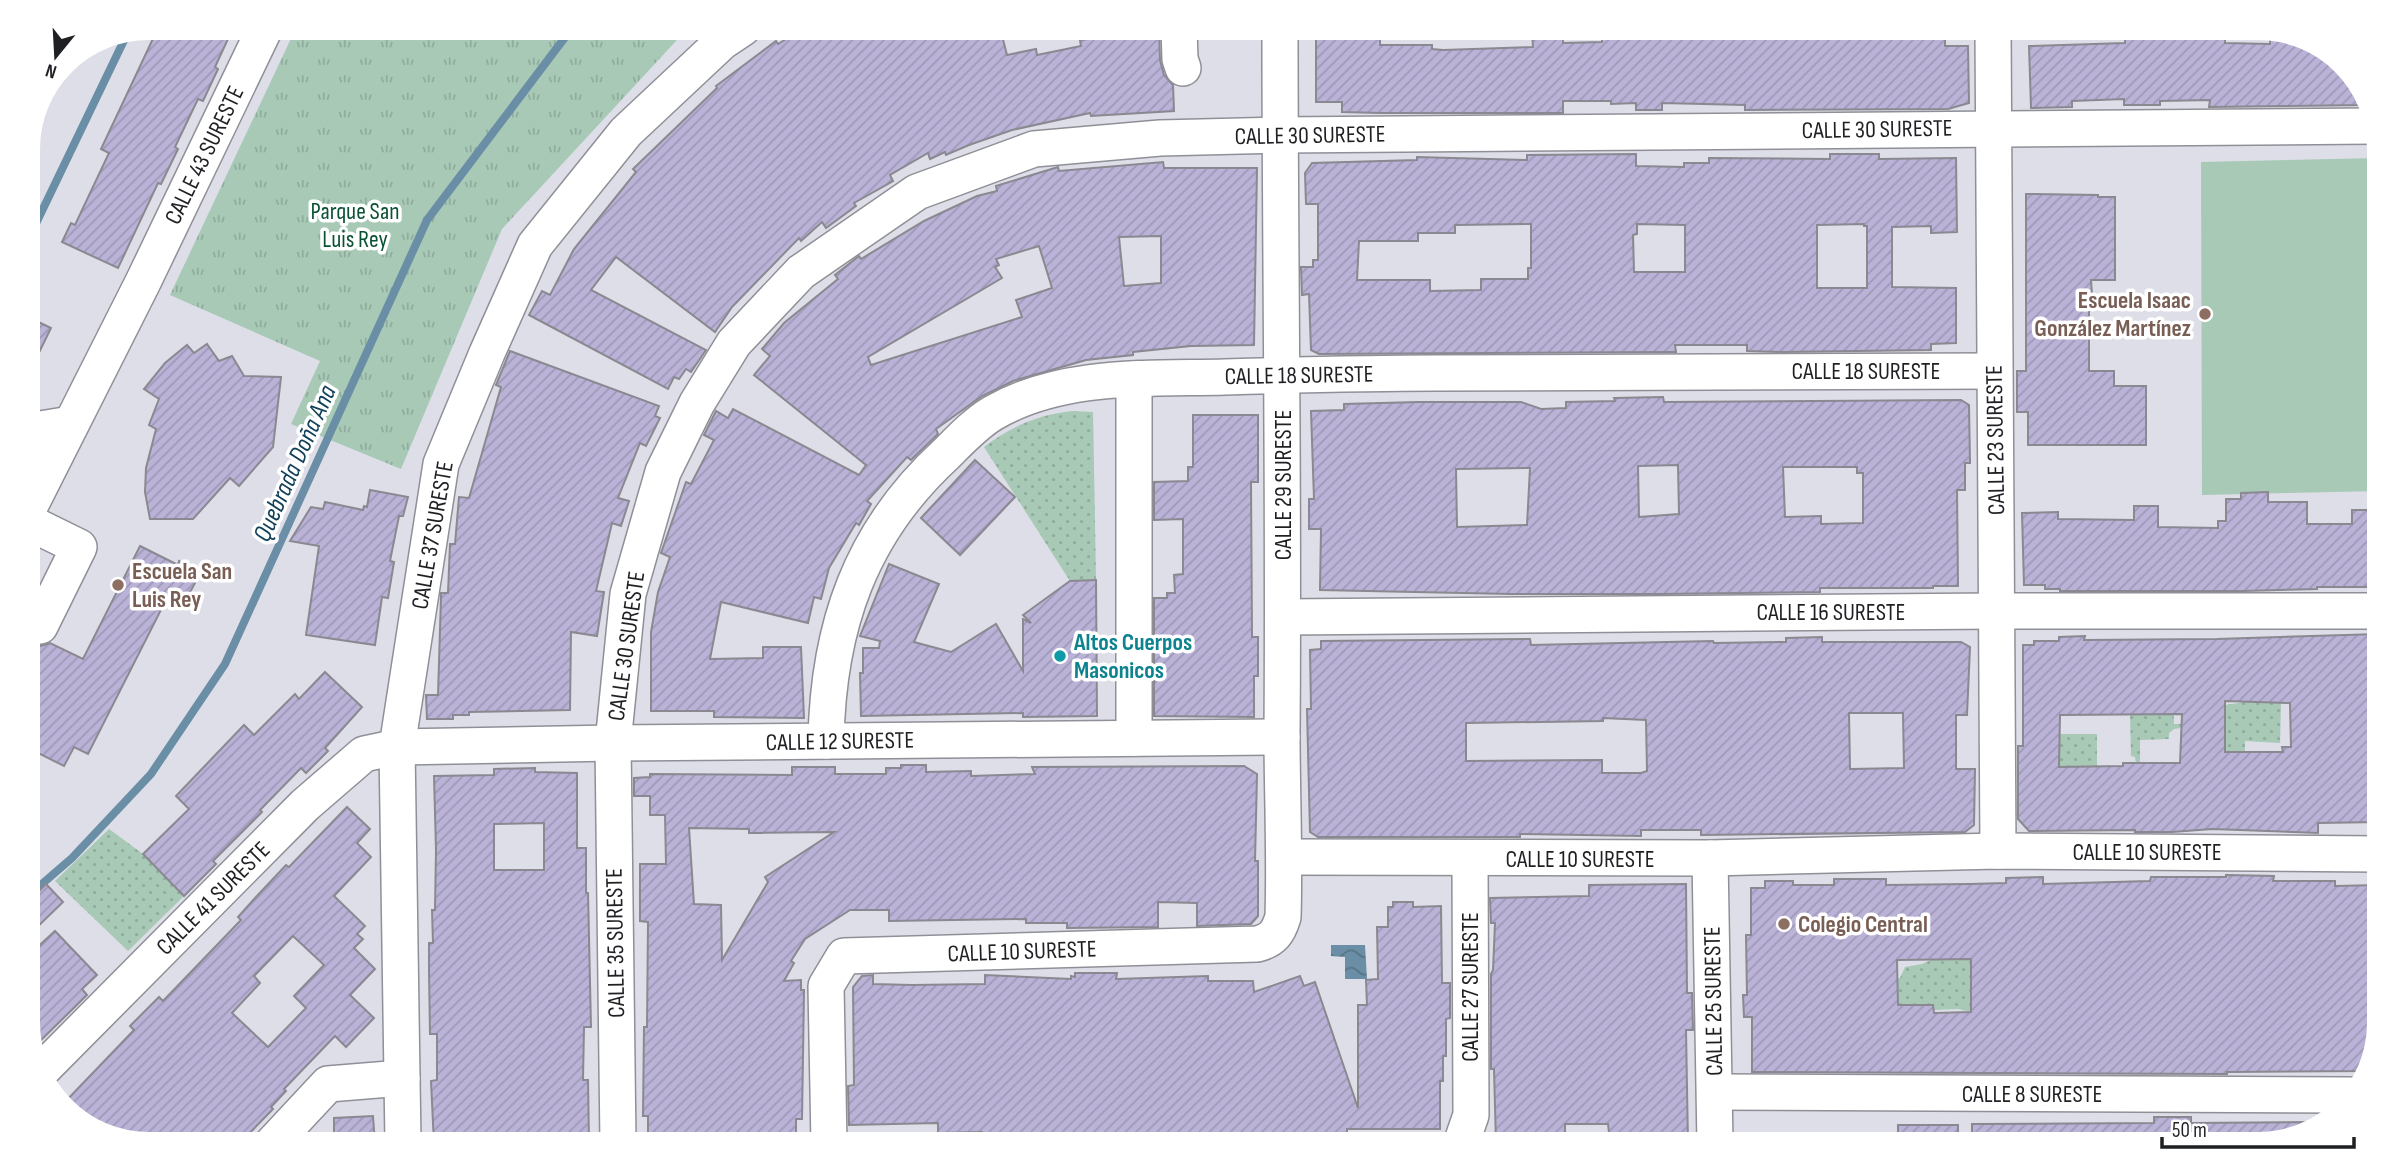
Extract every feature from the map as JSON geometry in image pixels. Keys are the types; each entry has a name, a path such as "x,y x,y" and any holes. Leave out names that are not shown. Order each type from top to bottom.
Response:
{"street":[{"name":"CALLE 43 SURESTE","path":"40,486 143,282 259,40"},
{"name":"CALLE 37 SURESTE","path":"403,1132 397,747 441,464 536,245 626,132 725,40"},
{"path":"1180,40 1183,68"},
{"name":"CALLE 29 SURESTE","path":"1280,40 1282,737 1285,857"},
{"name":"CALLE 23 SURESTE","path":"1993,40 1998,851"},
{"name":"CALLE 30 SURESTE","path":"613,743 628,594 663,472 697,404 734,343 801,272 917,192 1034,149 1160,138 1280,135 2364,126"},
{"name":"CALLE 18 SURESTE","path":"826,741 831,668 851,589 865,558 882,529 923,477 992,414 1021,400 1075,384 1134,379 1283,374 1994,371"},
{"path":"1134,379 1134,738"},
{"path":"40,429 71,424"},
{"path":"40,529 79,547 40,626"},
{"name":"CALLE 16 SURESTE","path":"1283,617 2367,611"},
{"name":"CALLE 12 SURESTE","path":"397,747 1282,737"},
{"name":"CALLE 35 SURESTE","path":"613,743 618,1132"},
{"name":"CALLE 41 SURESTE","path":"49,1063 305,805 364,754 397,747"},
{"name":"CALLE 10 SURESTE","path":"829,1132 826,986 844,956 1257,944 1274,937 1280,927 1283,917 1285,857 1710,858 1998,851 2367,854"},
{"name":"CALLE 25 SURESTE","path":"1710,858 1715,1132"},
{"name":"CALLE 27 SURESTE","path":"1466,1129 1470,859"},
{"path":"283,1132 328,1084 402,1078"},
{"name":"CALLE 8 SURESTE","path":"1715,1093 2340,1095"}],"green space":[{"name":"Parque San Luis Rey","path":"290,40 677,40 502,229 401,469 291,424 320,361 170,295"},
{"path":"2367,158 2367,491 2202,495 2201,162"},
{"path":"1074,411 1093,412 1096,580 1070,581 984,447 1026,422"},
{"path":"2173,699 2174,724 2181,724 2181,728 2169,733 2169,739 2140,740 2140,763 2136,763 2135,757 2131,756 2130,715 2135,715 2135,702"},
{"path":"2245,702 2281,703 2280,743 2245,741 2245,762 2210,761 2208,731 2225,731 2225,705"},
{"path":"2060,734 2097,734 2097,766 2059,767"},
{"path":"109,829 143,854 184,896 128,951 55,881"},
{"path":"1933,959 1970,959 1971,1012 1958,1009 1934,1010 1933,1005 1919,1005 1909,1013 1823,978 1900,978 1905,967"}],"water":[{"path":"1331,945 1365,945 1367,979 1345,979 1345,957 1331,956"}],"building":[{"path":"152,40 227,40 203,101 198,99 175,147 178,149 161,184 158,183 118,268 62,242 71,223 75,225 109,153 101,149"},
{"path":"784,40 1003,40 1007,55 1036,49 1037,55 1081,46 1080,40 1159,40 1164,75 1173,85 1174,111 1091,116 1090,113 1012,130 930,159 928,153 890,175 893,181 854,203 856,206 826,228 822,222 801,241 799,238 732,307 715,332 616,257 591,290 706,350 691,372 686,369 679,379 674,377 668,389 529,315 542,291 550,295 574,249 636,172 633,169 717,88 716,86 776,41 778,44"},
{"path":"1316,40 1380,40 1380,45 1432,45 1432,49 1443,50 1533,47 1532,40 1563,40 1563,43 1602,40 1945,40 1945,46 1968,46 1969,103 1948,109 1745,110 1745,105 1662,103 1662,110 1636,110 1636,103 1563,101 1563,113 1380,113 1342,112 1342,102 1316,102"},
{"path":"2125,40 2225,40 2225,43 2270,44 2270,41 2279,42 2306,52 2330,67 2340,77 2357,105 2209,107 2210,100 2124,105 2124,99 2072,101 2072,107 2031,108 2029,46 2125,43"},
{"path":"1636,154 1636,166 1684,167 1684,163 1709,163 1709,158 1830,159 1830,154 1879,154 1879,159 1956,158 1957,232 1931,233 1931,226 1892,227 1892,287 1956,288 1956,343 1931,344 1931,350 1783,352 1747,351 1747,345 1675,345 1676,352 1319,354 1311,350 1309,294 1302,295 1301,267 1313,267 1313,260 1318,260 1318,204 1306,204 1305,173 1312,163 1417,160 1417,157 1527,160 1527,155","holes":["1531,224 1531,268 1528,268 1528,279 1481,279 1481,290 1430,291 1430,280 1357,280 1359,241 1418,241 1418,233 1455,233 1455,225","1637,224 1685,225 1685,272 1634,272 1633,235 1637,234","1817,225 1867,226 1867,288 1817,288"]},
{"path":"1163,162 1164,168 1257,168 1254,345 1191,346 1086,360 1013,381 982,396 936,429 938,434 911,460 907,457 867,501 871,504 859,525 856,523 829,568 821,599 814,597 808,623 721,602 710,659 763,658 763,647 801,647 804,718 714,717 714,711 651,711 651,632 658,592 670,557 661,553 686,482 691,484 714,440 704,435 716,411 728,418 733,409 859,475 866,465 754,375 770,356 762,349 784,323 838,279 835,275 859,256 861,259 924,221 977,196 997,191 996,186 1058,167 1059,171","holes":["1161,236 1161,283 1124,286 1119,237","1039,246 1052,288 1016,300 1022,317 871,365 868,357 1002,278 995,267 999,265 996,259"]},
{"path":"2026,194 2115,197 2115,280 2091,280 2089,371 2114,371 2114,386 2146,386 2146,445 2028,445 2028,412 2017,412 2017,371 2026,371"},
{"path":"40,323 51,328 40,350"},
{"path":"207,344 219,361 232,356 244,376 281,377 273,447 239,486 230,478 193,519 150,519 145,492 146,468 156,429 149,425 159,399 144,389 165,363 187,345 194,353"},
{"path":"510,351 659,406 655,416 660,418 646,446 640,443 618,498 629,501 621,526 612,523 596,591 604,592 597,636 571,632 570,710 469,712 469,715 453,715 453,719 427,719 426,695 438,695 441,593 448,593 450,544 455,544 459,497 469,498 501,387 496,385"},
{"path":"1663,397 1664,402 1961,400 1969,405 1970,463 1965,463 1965,490 1957,490 1958,586 1820,588 1820,592 1660,594 1320,590 1321,529 1309,529 1309,499 1314,499 1311,411 1344,410 1344,404 1419,402 1521,402 1541,409 1566,408 1566,402 1615,401 1614,398","holes":["1678,465 1679,514 1639,517 1638,466","1783,467 1857,467 1857,473 1863,473 1863,523 1821,524 1821,516 1785,517","1530,468 1527,525 1457,527 1456,469"]},
{"path":"1193,415 1258,415 1258,482 1251,482 1252,637 1258,637 1254,717 1154,716 1154,598 1167,598 1167,593 1175,593 1174,575 1183,574 1183,519 1154,520 1154,482 1188,481 1188,467 1193,467"},
{"path":"975,460 1015,497 960,555 921,518"},
{"path":"370,490 408,497 403,516 399,516 390,561 394,562 388,598 382,597 375,645 306,635 319,546 290,541 311,507 323,509 325,502 363,510 364,506 367,507"},
{"path":"2268,492 2268,502 2307,502 2307,524 2352,524 2352,510 2367,510 2367,587 2244,591 2060,591 2045,589 2045,585 2024,585 2022,513 2058,512 2058,519 2134,520 2134,506 2158,506 2158,527 2218,528 2218,521 2226,521 2226,499 2241,499 2241,493"},
{"path":"140,546 178,565 179,561 201,572 188,596 172,588 88,754 74,747 64,766 40,754 40,646 50,643 83,659"},
{"path":"889,564 939,584 914,642 951,652 996,624 1023,671 1023,619 1031,623 1023,615 1070,581 1096,580 1097,716 1023,717 1023,713 861,716 860,673 863,673 863,648 879,648 880,641 860,636"},
{"path":"2367,634 2367,822 2318,823 2318,833 2212,829 2172,832 2029,831 2018,819 2018,746 2023,746 2023,645 2034,645 2034,641 2059,641 2059,637 2085,636 2084,640","holes":["2225,701 2290,703 2291,747 2282,747 2283,752 2225,752","2182,714 2180,763 2059,767 2060,715"]},
{"path":"1822,637 1822,642 1961,642 1970,647 1967,715 1956,715 1956,769 1975,769 1974,825 1965,832 1701,835 1701,830 1641,830 1641,836 1520,834 1520,837 1318,837 1310,832 1307,709 1311,709 1310,650 1321,649 1321,641 1530,639 1531,645 1786,642 1786,638","holes":["1849,713 1903,713 1904,768 1850,769","1603,718 1646,720 1647,771 1602,773 1602,760 1466,761 1466,723 1603,721"]},
{"path":"325,672 362,707 325,748 328,751 306,773 301,768 213,861 216,864 184,896 143,854 189,809 176,796 244,725 254,735 295,694 299,699"},
{"path":"926,765 926,772 971,771 971,776 1035,774 1032,767 1244,766 1257,774 1255,861 1258,861 1258,916 1251,924 1197,926 1197,903 1158,902 1158,927 1067,928 1067,923 1026,923 1026,919 889,921 889,910 850,910 805,939 791,961 794,963 784,981 801,980 801,990 804,990 802,1119 796,1119 796,1132 648,1132 648,1116 643,1116 648,922 640,921 640,864 666,864 665,815 650,815 650,796 634,796 634,778 650,777 650,774 792,775 792,767 835,767 835,774 886,774 886,768","holes":["689,828 749,829 749,833 834,832 765,877 768,882 722,960 721,905 694,904"]},
{"path":"535,768 535,772 577,773 577,848 586,848 588,893 591,1027 584,1027 583,1080 588,1080 589,1132 433,1132 431,1081 437,1080 437,1034 430,1034 429,943 433,943 432,910 435,910 434,776 494,775 494,769","holes":["544,823 544,870 494,870 494,824"]},
{"path":"347,807 370,829 357,843 371,857 334,896 365,926 357,934 363,939 354,948 375,969 350,995 374,1018 346,1047 335,1036 284,1089 286,1091 271,1107 273,1109 251,1132 128,1130 101,1120 77,1105 69,1097 134,1030 130,1026 159,997 163,1001 241,920 238,917 286,865 289,867","holes":["293,936 324,965 294,996 306,1008 268,1047 232,1013 260,983 254,976"]},
{"path":"2274,876 2273,881 2335,881 2335,886 2367,885 2367,1023 2363,1051 2355,1071 2227,1074 1752,1072 1752,1017 1744,1017 1743,995 1747,995 1746,935 1751,935 1751,888 1765,888 1765,881 1793,881 1793,885 1834,885 1834,879 1886,879 1886,885 1970,884 2006,883 2006,878 2043,877 2043,884 2150,881 2151,877","holes":["1971,959 1971,1012 1934,1013 1933,1005 1898,1005 1897,960"]},
{"path":"46,884 63,902 40,924 40,890"},
{"path":"1686,884 1687,993 1692,993 1693,1030 1686,1030 1688,1132 1609,1132 1608,1124 1565,1124 1565,1132 1496,1132 1494,1069 1491,1069 1491,974 1495,923 1491,923 1490,898 1589,896 1589,885"},
{"path":"1393,902 1413,902 1413,907 1441,906 1442,983 1450,983 1450,1018 1446,1019 1446,1056 1443,1056 1443,1081 1440,1081 1440,1129 1347,1129 1347,1132 938,1132 938,1123 849,1125 848,1086 854,1085 853,987 862,976 873,975 873,984 912,985 985,984 985,975 1071,979 1071,976 1075,977 1075,973 1117,973 1116,979 1208,976 1208,981 1253,981 1254,992 1300,976 1304,986 1315,982 1358,1108 1358,1005 1367,1005 1366,980 1378,979 1377,927 1388,927 1388,907 1393,907"},
{"path":"55,931 97,975 82,989 87,995 41,1040 40,1030 40,945"},
{"path":"373,1116 374,1132 334,1132 334,1118"},
{"path":"2154,1117 2191,1117 2191,1123 2301,1122 2286,1128 2258,1132 1972,1132 1972,1124 2154,1123"},
{"path":"1898,1125 1958,1125 1958,1132 1898,1132"}],"waterway":[{"name":"Quebrada Doña Ana","path":"40,886 72,858 151,774 225,664 427,220 563,40"},
{"path":"40,215 122,44"}],"place":[{"name":"Escuela Isaac González Martínez","path":"2205,314"},
{"name":"Escuela San Luis Rey","path":"118,585"},
{"name":"Altos Cuerpos Masonicos","path":"1060,656"},
{"name":"Colegio Central","path":"1784,924"}]}
